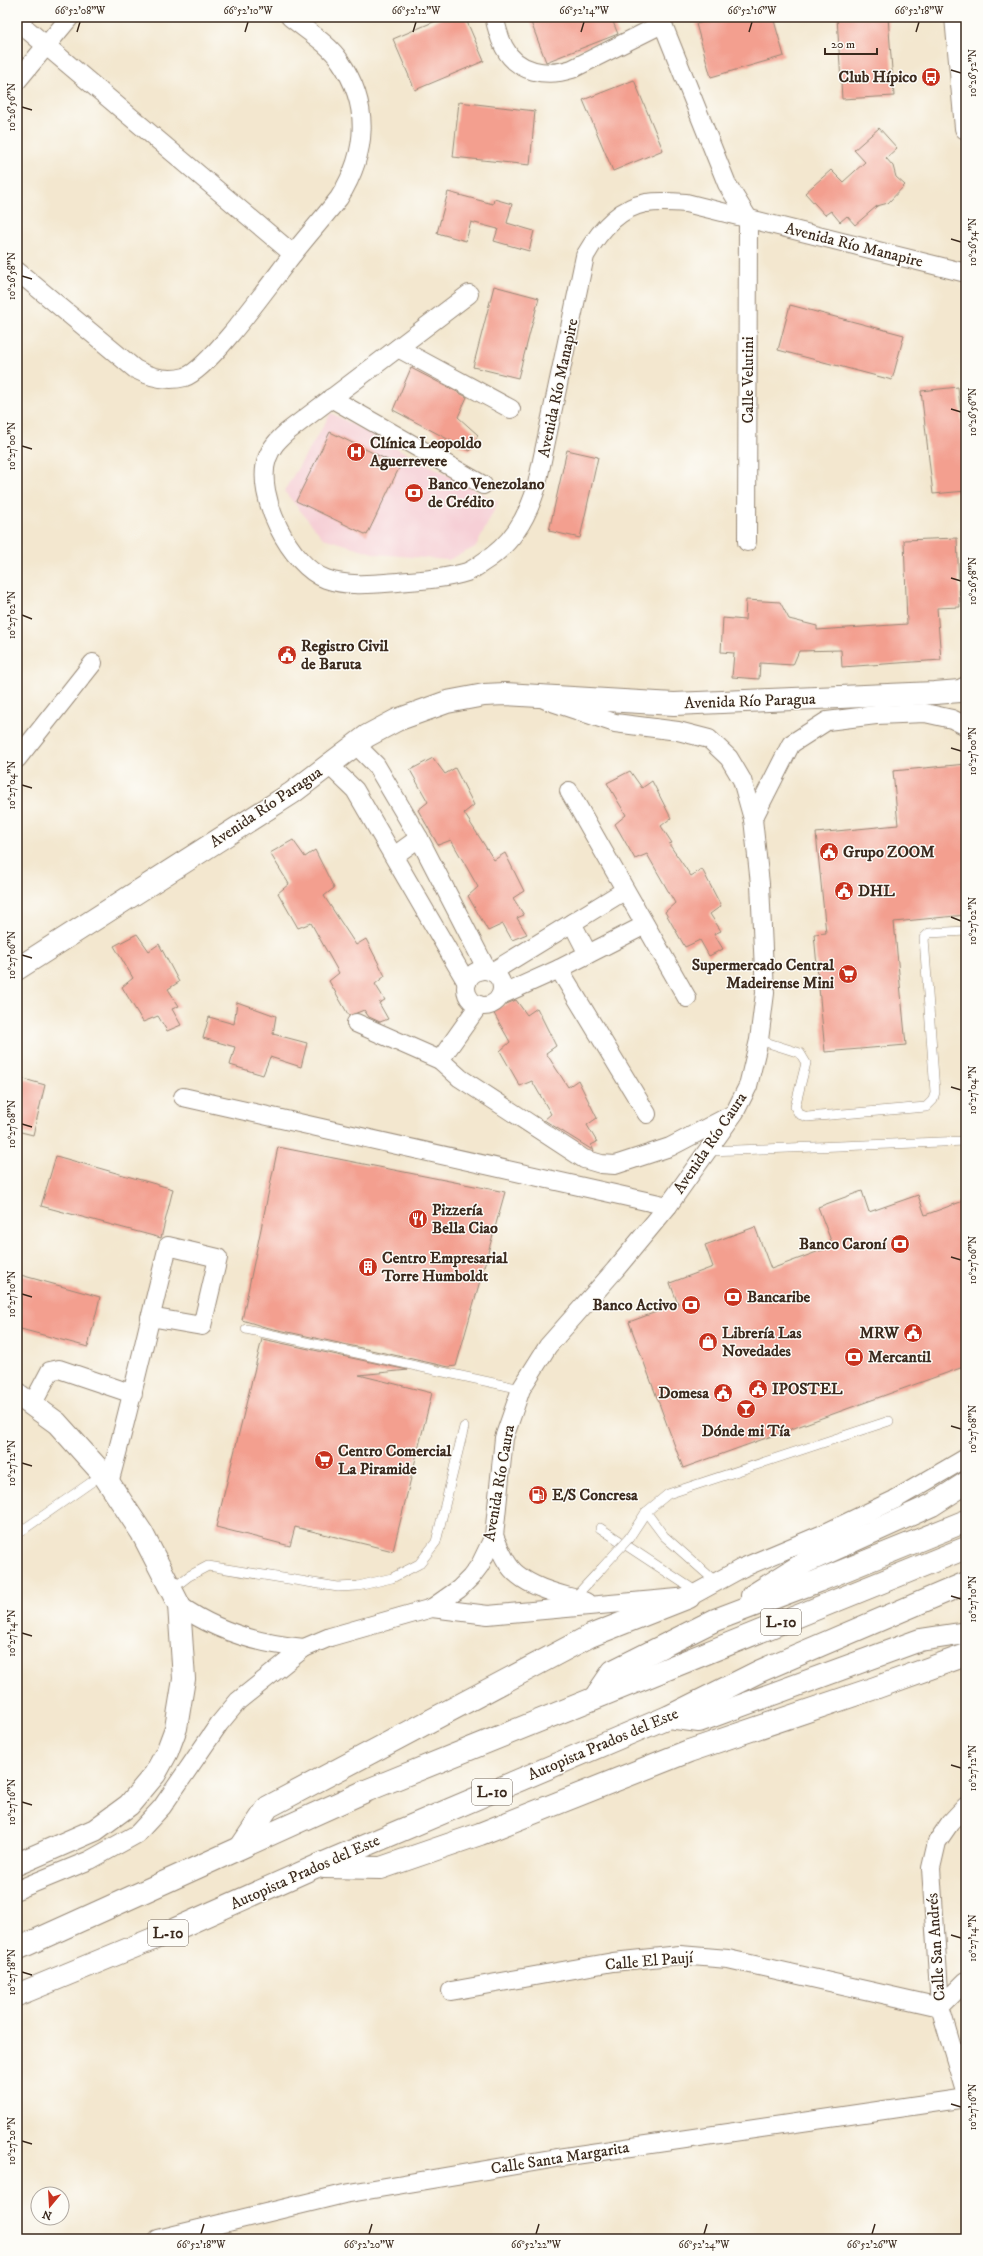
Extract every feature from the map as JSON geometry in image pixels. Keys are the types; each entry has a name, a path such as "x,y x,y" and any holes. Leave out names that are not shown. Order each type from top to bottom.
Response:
{"main road":[{"path":"956,17 966,128"},
{"name":"Avenida Río Paragua","path":"17,969 292,793 367,736 397,720 447,702 484,695 533,695 674,704 935,693 960,691 966,688"},
{"path":"17,1864 77,1839 112,1819 129,1805 155,1774 176,1728 184,1679 176,1597 142,1533 106,1479 57,1423 24,1400"},
{"path":"715,1620 806,1562 932,1505 966,1483"},
{"path":"596,1696 613,1670 715,1620 818,1581 966,1521"},
{"name":"L-10","path":"17,1949 368,1790 596,1696 966,1548"},
{"name":"Autopista Prados del Este","path":"17,1995 153,1939 317,1866 668,1717 760,1671 966,1583"},
{"path":"241,1847 268,1807 590,1636 693,1595"},
{"path":"668,1717 699,1721 920,1640 966,1633"},
{"path":"317,1866 381,1868 480,1834 689,1751 875,1688 966,1655"}],"street":[{"path":"17,81 70,17"},
{"path":"17,271 135,369 150,377 185,377 200,368 254,306 293,254 339,198 351,179 359,160 362,137 357,94 340,60 290,17"},
{"path":"494,17 504,48 515,60 528,70 557,74 572,69 661,21 727,184 748,218"},
{"path":"17,21 293,254"},
{"name":"Avenida Río Manapire","path":"469,294 331,398 273,445 267,460 265,477 266,497 280,531 305,566 325,578 347,584 366,585 414,581 468,572 496,554 513,537 529,513 536,489 585,256 594,239 607,224 624,212 644,203 686,203 966,274"},
{"name":"Calle Velutini","path":"747,542 748,218"},
{"path":"398,348 511,409"},
{"path":"331,398 483,485"},
{"path":"17,758 93,663"},
{"name":"Avenida Río Paragua","path":"533,695 567,708 615,723 678,730 709,739 729,758 742,780 753,819"},
{"path":"753,819 791,744 827,721 925,713 952,719 966,726"},
{"path":"356,745 376,765 419,838 490,971 501,982 501,995"},
{"path":"328,765 355,790 467,983"},
{"path":"569,791 624,891 645,924 687,998"},
{"name":"Avenida Río Caura","path":"432,1608 459,1589 471,1577 480,1565 494,1536 504,1438 520,1389 548,1346 668,1206 735,1112 748,1086 759,1040 765,993 760,884 753,819"},
{"path":"394,856 419,838"},
{"path":"624,891 490,971 478,971 471,976 467,983 467,992 471,1000 479,1005 488,1006 496,1002 501,995 559,969 645,924"},
{"path":"572,923 588,954"},
{"path":"559,969 647,1114"},
{"path":"440,1060 479,1005"},
{"path":"356,1023 440,1060 460,1078 584,1159 601,1164 615,1165 670,1147 735,1112"},
{"path":"183,1097 668,1206"},
{"path":"106,1479 133,1394 150,1317 168,1246 218,1258 202,1326 150,1317"},
{"path":"24,1400 50,1372 59,1369 133,1394"},
{"path":"17,1890 90,1860 137,1834 162,1807 219,1724 238,1701 304,1648 330,1637 432,1608 488,1615 693,1595 742,1568 823,1534 894,1500 966,1458"},
{"path":"494,1536 501,1552 517,1575 530,1583 595,1605"},
{"path":"176,1597 213,1625 243,1637 276,1645 304,1648"},
{"name":"Calle San Andrés","path":"966,1806 950,1823 937,1842 931,1868 940,2007 966,2095"},
{"name":"Calle El Paují","path":"451,1991 613,1962 680,1955 728,1959 940,2007"},
{"path":"940,2007 966,1981"},
{"name":"Calle Santa Margarita","path":"158,2239 344,2194 563,2157 966,2098"}],"lane":[{"path":"759,1040 800,1054 804,1058 806,1063 795,1107 799,1114 807,1117 926,1107 933,1100 935,1092 924,938 929,933 966,931"},
{"path":"708,1151 966,1141"},
{"path":"246,1329 520,1389"},
{"path":"574,1598 629,1538 646,1512 668,1494 889,1421"},
{"path":"176,1597 189,1576 208,1566 338,1587 358,1586 392,1578 419,1564 436,1542 464,1427"},
{"path":"17,1534 106,1479"},
{"path":"646,1512 664,1536 716,1582"},
{"path":"600,1528 693,1595"}],"shaded area":[{"name":"Clínica Leopoldo Aguerrevere","path":"331,413 498,502 476,547 448,560 377,554 323,538 284,491"}],"building":[{"path":"445,17 465,17 484,61 415,90 393,39"},
{"path":"529,17 611,17 618,34 546,62"},
{"path":"721,17 773,17 784,56 711,77 696,24"},
{"path":"837,17 888,17 894,96 842,99"},
{"path":"634,80 663,150 613,171 583,100"},
{"path":"459,102 535,111 530,165 453,157"},
{"path":"879,128 897,148 886,158 893,166 896,177 905,185 888,203 877,206 855,225 847,216 840,222 831,211 825,215 805,193 831,170 843,182 865,162 854,150"},
{"path":"448,192 493,204 494,199 512,204 507,223 534,231 529,251 494,241 498,229 471,222 466,241 437,233"},
{"path":"494,286 539,298 518,378 473,367"},
{"path":"790,305 904,335 892,380 778,350"},
{"path":"411,368 467,397 458,417 478,435 470,451 393,410"},
{"path":"958,387 966,459 966,491 933,494 921,391"},
{"path":"330,432 400,466 367,535 296,501"},
{"path":"567,450 598,457 580,538 549,531"},
{"path":"957,538 960,607 937,608 941,660 842,667 841,650 799,651 793,665 760,663 759,679 732,677 734,653 721,652 723,618 745,620 746,600 780,602 789,619 817,626 817,630 907,624 904,540"},
{"path":"433,758 445,774 455,768 474,805 464,813 494,860 505,853 524,891 513,898 524,915 517,918 527,934 512,940 503,924 488,931 468,896 478,887 451,840 438,845 418,810 428,802 410,770"},
{"path":"966,764 966,915 894,922 906,1045 825,1052 814,934 826,933 816,833 898,825 893,771"},
{"path":"630,771 642,788 652,781 671,818 661,826 672,843 669,844 691,876 702,869 721,906 710,914 721,931 714,934 723,949 709,956 700,940 685,947 665,912 675,903 647,854 635,859 615,824 626,815 607,783"},
{"path":"293,840 305,857 315,850 334,888 324,896 356,945 366,939 385,976 375,984 385,1000 379,1003 388,1019 380,1022 369,1017 364,1010 349,1016 329,981 339,973 311,923 298,928 278,893 289,884 270,853"},
{"path":"137,934 149,951 159,944 179,982 168,989 179,1006 172,1009 181,1025 167,1031 158,1016 143,1022 122,987 133,978 114,946"},
{"path":"516,1000 527,1015 537,1008 556,1046 546,1053 568,1087 578,1080 597,1118 587,1125 597,1142 591,1145 594,1151 544,1120 551,1114 532,1081 520,1086 500,1051 510,1042 492,1010"},
{"path":"237,1002 276,1016 273,1034 307,1043 301,1067 270,1057 263,1075 230,1065 235,1047 203,1038 209,1017 234,1024"},
{"path":"17,1077 45,1085 33,1135 17,1131"},
{"name":"Centro Empresarial Torre Humboldt","path":"278,1147 505,1192 456,1366 449,1367 265,1327 242,1320"},
{"path":"56,1156 173,1189 161,1238 41,1206"},
{"path":"862,1191 869,1212 918,1195 925,1215 966,1200 966,1366 683,1468 629,1322 678,1304 670,1283 713,1267 705,1245 755,1227 771,1269 833,1246 818,1207"},
{"path":"17,1274 100,1297 88,1347 17,1328"},
{"name":"Centro Comercial La Piramide","path":"262,1339 408,1370 359,1375 432,1393 393,1551 295,1527 290,1546 216,1527"}],"place":[{"name":"Club Hípico","path":"931,77"},
{"name":"Clínica Leopoldo Aguerrevere","path":"356,452"},
{"name":"Banco Venezolano de Crédito","path":"414,493"},
{"name":"Registro Civil de Baruta","path":"287,655"},
{"name":"Grupo ZOOM","path":"829,852"},
{"name":"DHL","path":"844,891"},
{"name":"Supermercado Central Madeirense Mini","path":"848,974"},
{"name":"Pizzería Bella Ciao","path":"418,1219"},
{"name":"Banco Caroní","path":"900,1244"},
{"name":"Centro Empresarial Torre Humboldt","path":"368,1267"},
{"name":"Bancaribe","path":"733,1297"},
{"name":"Banco Activo","path":"691,1305"},
{"name":"MRW","path":"913,1333"},
{"name":"Librería Las Novedades","path":"708,1342"},
{"name":"Mercantil","path":"854,1357"},
{"name":"IPOSTEL","path":"758,1389"},
{"name":"Domesa","path":"723,1393"},
{"name":"Dónde mi Tía","path":"746,1409"},
{"name":"Centro Comercial La Piramide","path":"324,1460"},
{"name":"E/S Concresa","path":"538,1495"}]}
